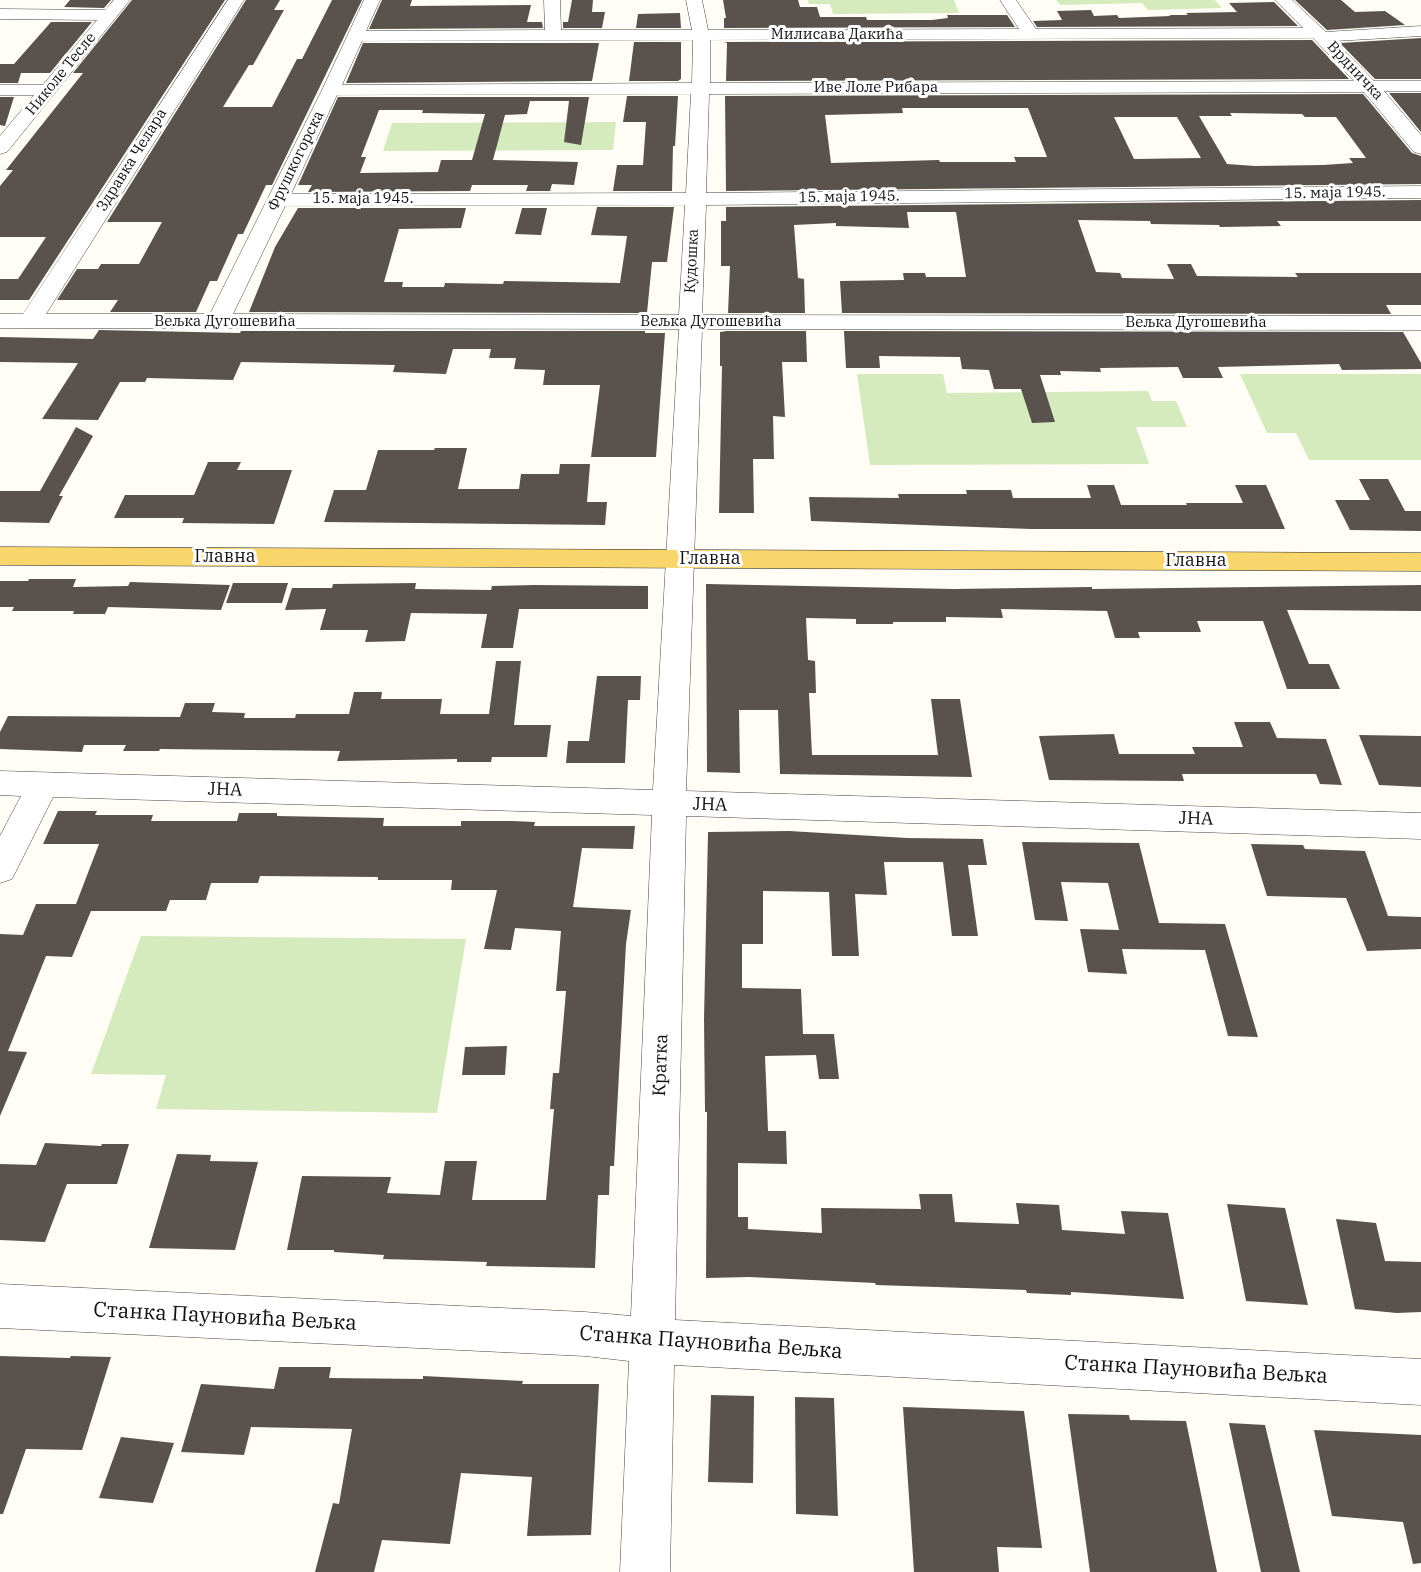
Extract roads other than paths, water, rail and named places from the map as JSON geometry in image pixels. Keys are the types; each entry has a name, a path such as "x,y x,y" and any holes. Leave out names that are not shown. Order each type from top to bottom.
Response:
{"main road":[{"name":"Главна","path":"0,556 1421,562"}],"street":[{"name":"Николе Тесле","path":"0,148 122,0"},
{"name":"Здравка Челара","path":"30,321 236,0"},
{"name":"Фрушкогорска","path":"218,322 331,90 372,0"},
{"path":"552,0 553,35"},
{"name":"Кудошка","path":"681,559 700,89 701,35 694,0"},
{"path":"1008,0 1031,34"},
{"name":"Врдничка","path":"1283,0 1371,86 1421,148"},
{"path":"0,15 109,15"},
{"name":"Милисава Дакића","path":"356,36 1321,35 1421,32"},
{"name":"Иве Лоле Рибара","path":"331,90 1421,86"},
{"path":"0,90 48,90"},
{"name":"15. маја 1945.","path":"277,200 696,199 1421,192"},
{"name":"Вељка Дугошевића","path":"0,321 1421,323"},
{"name":"Кратка","path":"645,1572 669,804 681,559"},
{"name":"ЈНА","path":"0,783 1421,826"},
{"path":"0,870 43,784"},
{"name":"Станка Пауновића Вељка","path":"0,1306 585,1334 652,1341 1421,1382"}]}
